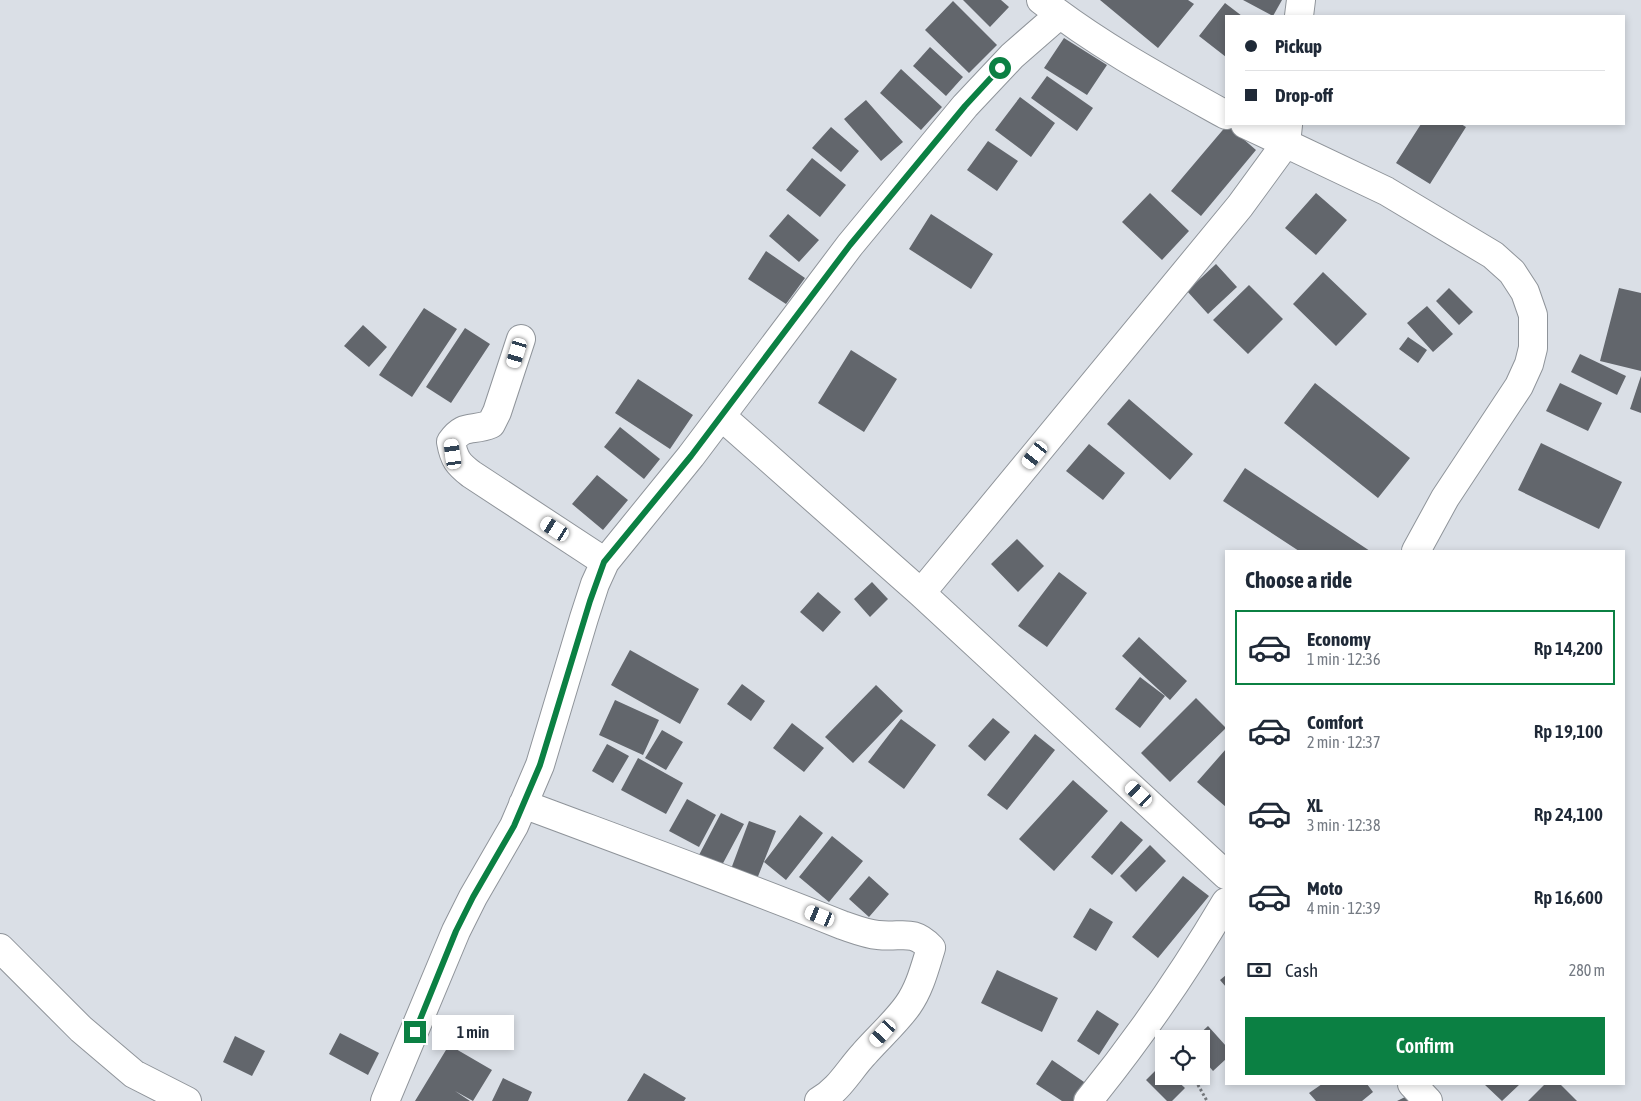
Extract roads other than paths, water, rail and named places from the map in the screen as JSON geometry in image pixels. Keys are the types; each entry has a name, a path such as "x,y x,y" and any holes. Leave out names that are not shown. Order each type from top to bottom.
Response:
{"street":[{"path":"1299,15 1300,0"},
{"path":"385,1101 456,931 473,897 514,826 540,765 595,584 604,562 691,456 850,245 965,106 1012,56 1050,7 1168,83 1225,114"},
{"path":"1251,125 1287,133 1493,255 1512,272 1525,292 1532,315 1533,348 1529,364 1519,386 1445,498 1417,550"},
{"path":"921,593 1240,206 1287,133"},
{"path":"521,339 500,405 491,424 458,432 451,442 453,454 460,465 471,474 604,562"},
{"path":"721,416 921,593 1225,874"},
{"path":"523,804 854,929 878,936 905,935 922,938 931,948 919,985 908,1006 862,1056 841,1083 827,1097 819,1101"},
{"path":"1088,1101 1157,1012 1225,904"},
{"path":"0,948 81,1029 134,1074 187,1101"},
{"path":"1413,1085 1428,1101"}]}
